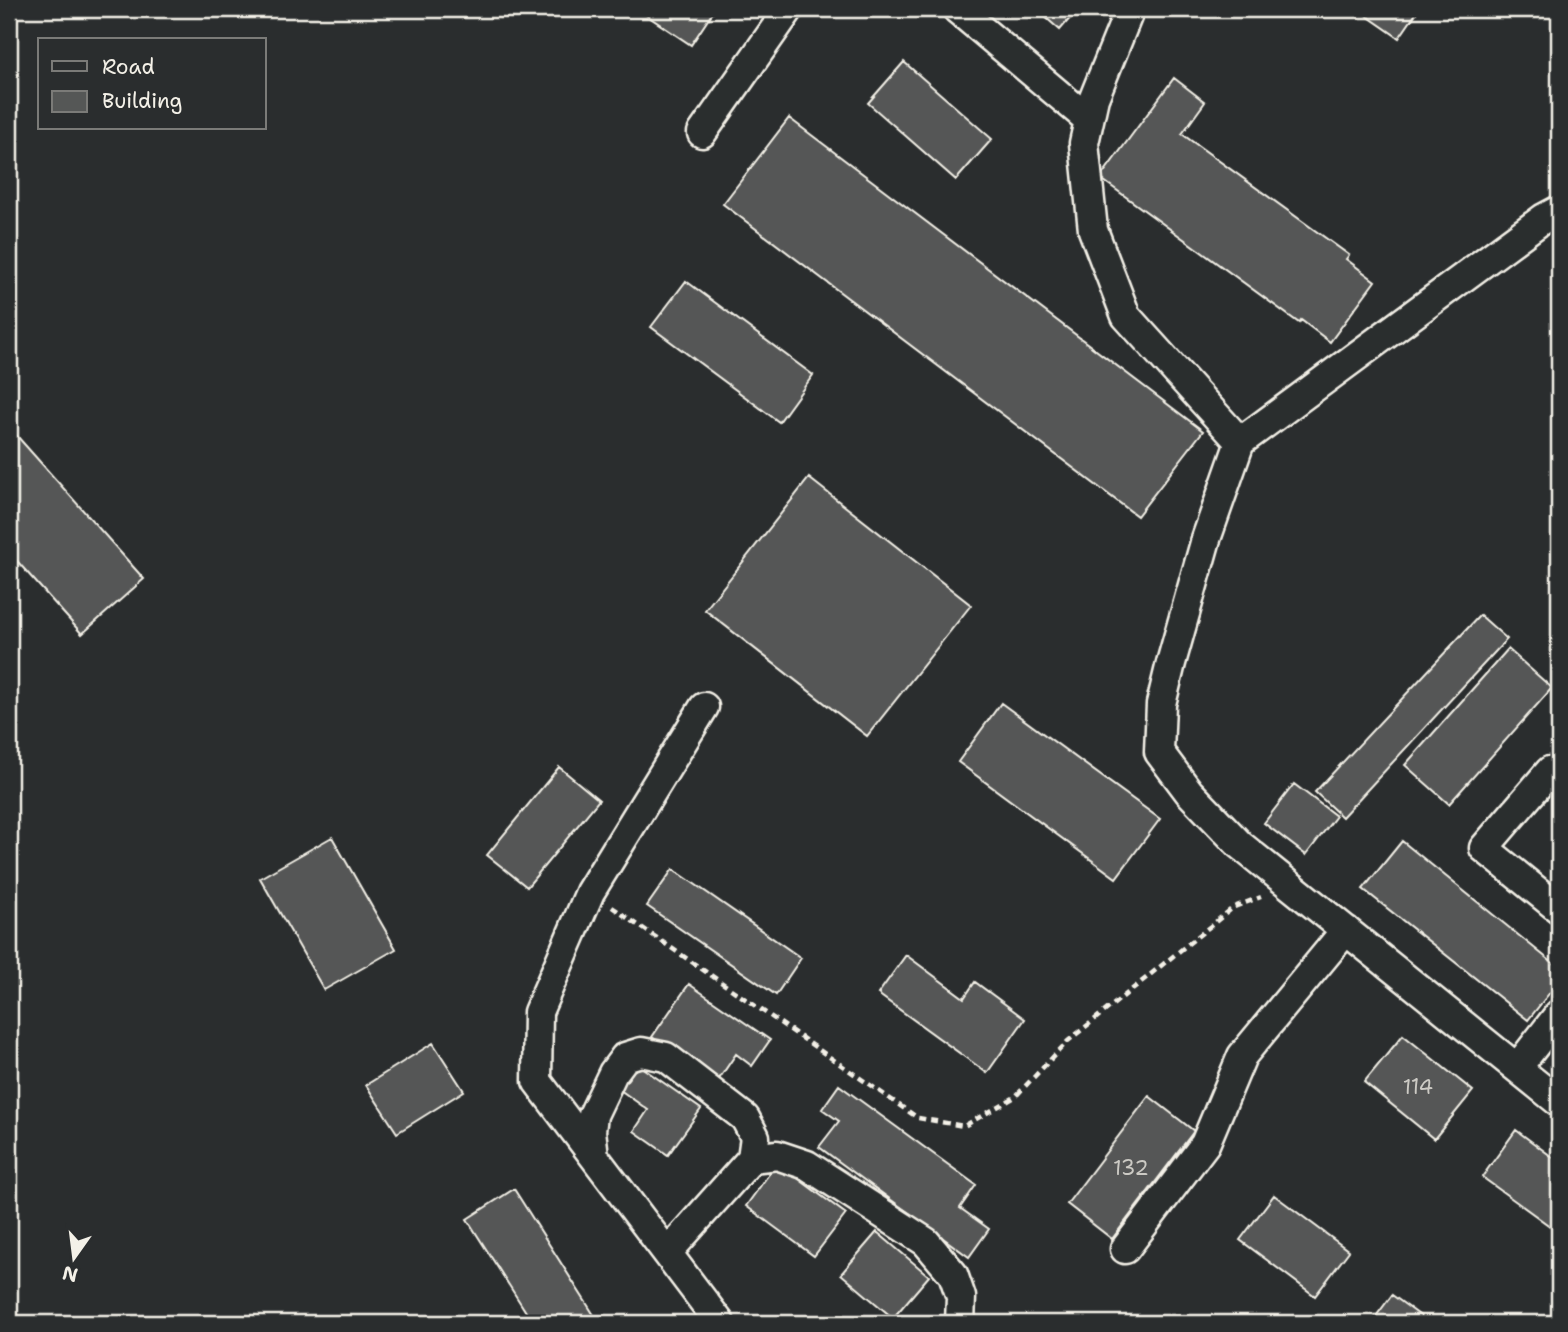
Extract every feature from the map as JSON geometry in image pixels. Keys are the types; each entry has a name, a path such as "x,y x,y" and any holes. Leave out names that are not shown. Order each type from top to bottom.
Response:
{"street":[{"path":"702,133 789,9"},
{"path":"957,9 1089,120"},
{"path":"1130,9 1094,98 1084,143 1093,230 1126,316 1240,442"},
{"path":"1559,210 1544,218 1240,442 1206,539 1171,663 1161,704 1159,752 1189,792 1240,845 1559,1102"},
{"path":"705,706 590,892 538,1012 537,1081 720,1323"},
{"path":"1559,774 1550,771 1484,848 1559,909"},
{"path":"1125,1249 1205,1144 1242,1056 1346,930"},
{"path":"1517,1068 1559,1014"},
{"path":"593,1156 593,1115 613,1073 625,1057 641,1052 666,1057 746,1118 755,1137 752,1158 667,1253"},
{"path":"752,1158 777,1155 807,1165 926,1242 953,1274 961,1297 960,1323"}],"path":[{"path":"590,892 918,1118 964,1126 1015,1097 1068,1041 1234,907 1291,885"}],"building":[{"path":"637,9 715,9 691,45"},
{"path":"1036,9 1078,9 1060,30"},
{"path":"1357,9 1419,9 1399,38"},
{"path":"904,62 992,139 956,180 868,103"},
{"path":"1174,78 1205,102 1182,134 1349,255 1346,259 1375,281 1330,342 1301,320 1299,323 1100,178"},
{"path":"789,118 1203,431 1137,516 723,204"},
{"path":"686,281 813,375 779,422 651,327"},
{"path":"9,427 144,579 82,634 9,552"},
{"path":"809,478 971,605 867,736 705,610"},
{"path":"1480,615 1507,639 1342,817 1315,792"},
{"path":"1508,649 1552,688 1449,804 1405,765"},
{"path":"1001,703 1160,819 1116,878 958,762"},
{"path":"559,767 599,800 527,887 487,855"},
{"path":"1294,784 1336,816 1306,855 1264,823"},
{"path":"332,837 396,949 324,990 260,878"},
{"path":"1402,841 1559,968 1559,981 1528,1020 1363,889"},
{"path":"673,869 801,958 776,995 647,906"},
{"path":"906,955 964,998 975,982 1025,1019 987,1073 878,994"},
{"path":"689,984 770,1040 752,1066 736,1054 717,1082 652,1037"},
{"path":"1403,1035 1473,1091 1434,1139 1364,1082"},
{"path":"433,1043 464,1091 397,1133 366,1085"},
{"path":"1559,1046 1559,1064 1551,1058"},
{"path":"634,1062 701,1109 668,1155 634,1131 648,1110 616,1087"},
{"path":"839,1085 976,1185 960,1208 989,1229 969,1257 819,1147 839,1121 822,1109"},
{"path":"1149,1096 1194,1131 1112,1239 1067,1204"},
{"path":"1516,1130 1559,1162 1558,1232 1482,1177"},
{"path":"777,1163 846,1214 814,1256 746,1206"},
{"path":"514,1189 599,1323 533,1323 467,1219"},
{"path":"1274,1195 1349,1251 1315,1296 1240,1240"},
{"path":"877,1232 929,1276 893,1318 841,1274"},
{"path":"1392,1295 1430,1323 1371,1323"}]}
